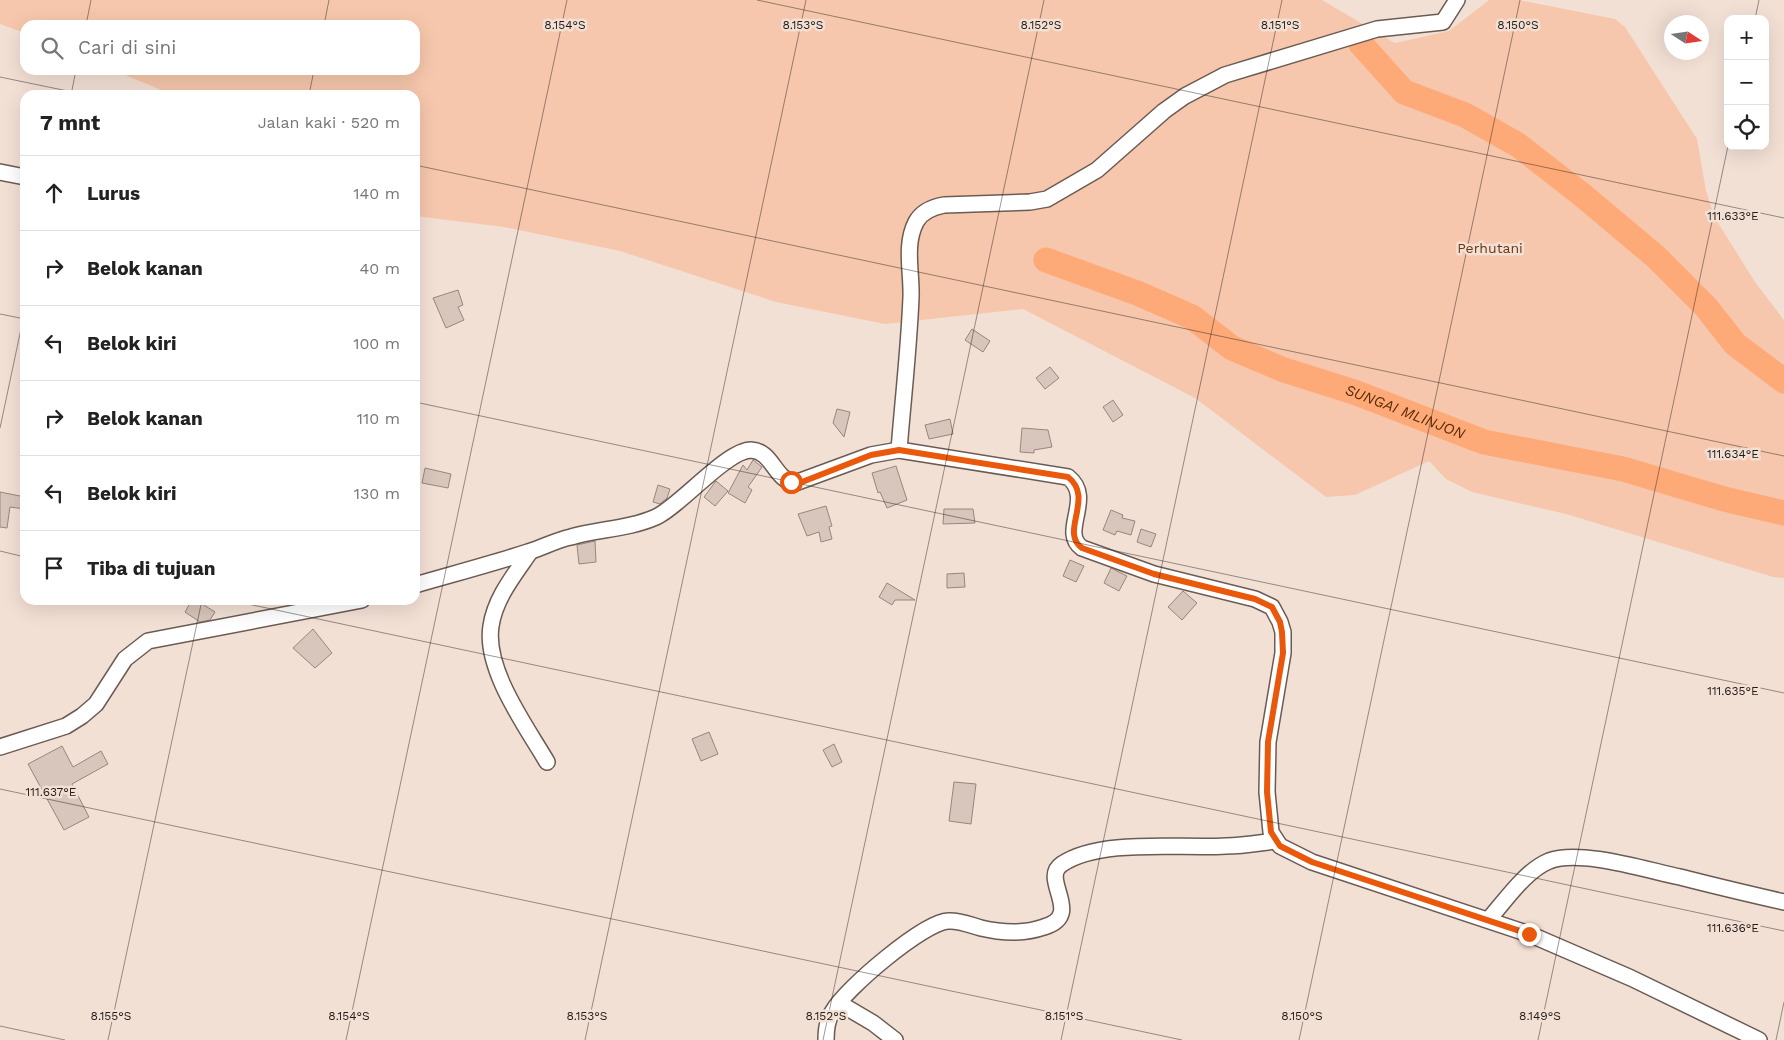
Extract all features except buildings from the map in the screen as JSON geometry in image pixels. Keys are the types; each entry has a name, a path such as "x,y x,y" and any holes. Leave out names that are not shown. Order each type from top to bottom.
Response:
{"street":[{"path":"899,450 911,296 909,250 911,236 921,214 934,206 1030,202 1046,198 1097,170 1164,111 1185,96 1225,75 1377,29 1443,22 1457,0"},
{"path":"0,172 20,176"},
{"path":"420,584 530,552 570,537 636,524 655,518 669,510 705,477 747,451 757,452 766,456 784,480 794,483 871,455 899,450 1068,477 1077,486 1079,493 1075,536 1078,546 1154,574 1255,599 1272,607 1280,622 1283,653 1268,742 1268,817 1275,841 1286,850 1312,862 1489,919 1631,978 1759,1040"},
{"path":"530,552 504,591 494,613 490,637 491,650 502,682 547,762"},
{"path":"0,747 66,726 82,716 96,704 125,659 148,641 313,606"},
{"path":"826,1040 830,1017 839,1003 892,953 941,921 958,921 1013,932 1047,927 1057,920 1063,903 1054,882 1056,871 1064,863 1078,857 1129,846 1227,846 1275,841"},
{"path":"1489,919 1539,866 1566,858 1585,857 1784,902"},
{"path":"839,1003 873,1023 895,1040"}],"green space":[{"name":"Perhutani","path":"0,0 1322,0 1395,43 1449,31 1489,0 1519,0 1615,19 1625,27 1697,139 1706,191 1715,218 1755,282 1784,320 1784,578 1773,577 1566,514 1472,492 1446,479 1429,461 1355,495 1326,497 1195,398 1023,309 885,324 776,302 620,251 504,227 420,217 420,90 161,90 125,75 420,75 420,20 20,20 20,31 0,24"}],"waterway":[{"name":"SUNGAI MLINJON","path":"1361,44 1404,92 1465,115 1518,145 1581,194 1655,256 1706,307 1735,344 1784,381"},
{"name":"SUNGAI MLINJON","path":"1046,260 1137,293 1192,317 1232,348 1284,370 1354,392 1484,442 1623,469 1724,499 1784,513"}],"route":[{"path":"791,482 802,482 871,455 899,450 1068,477 1077,486 1080,499 1075,531 1078,546 1089,552 1154,574 1267,603 1276,613 1282,632 1283,653 1273,703 1268,742 1267,792 1271,832 1275,841 1280,846 1312,862 1489,919 1529,934"}]}
